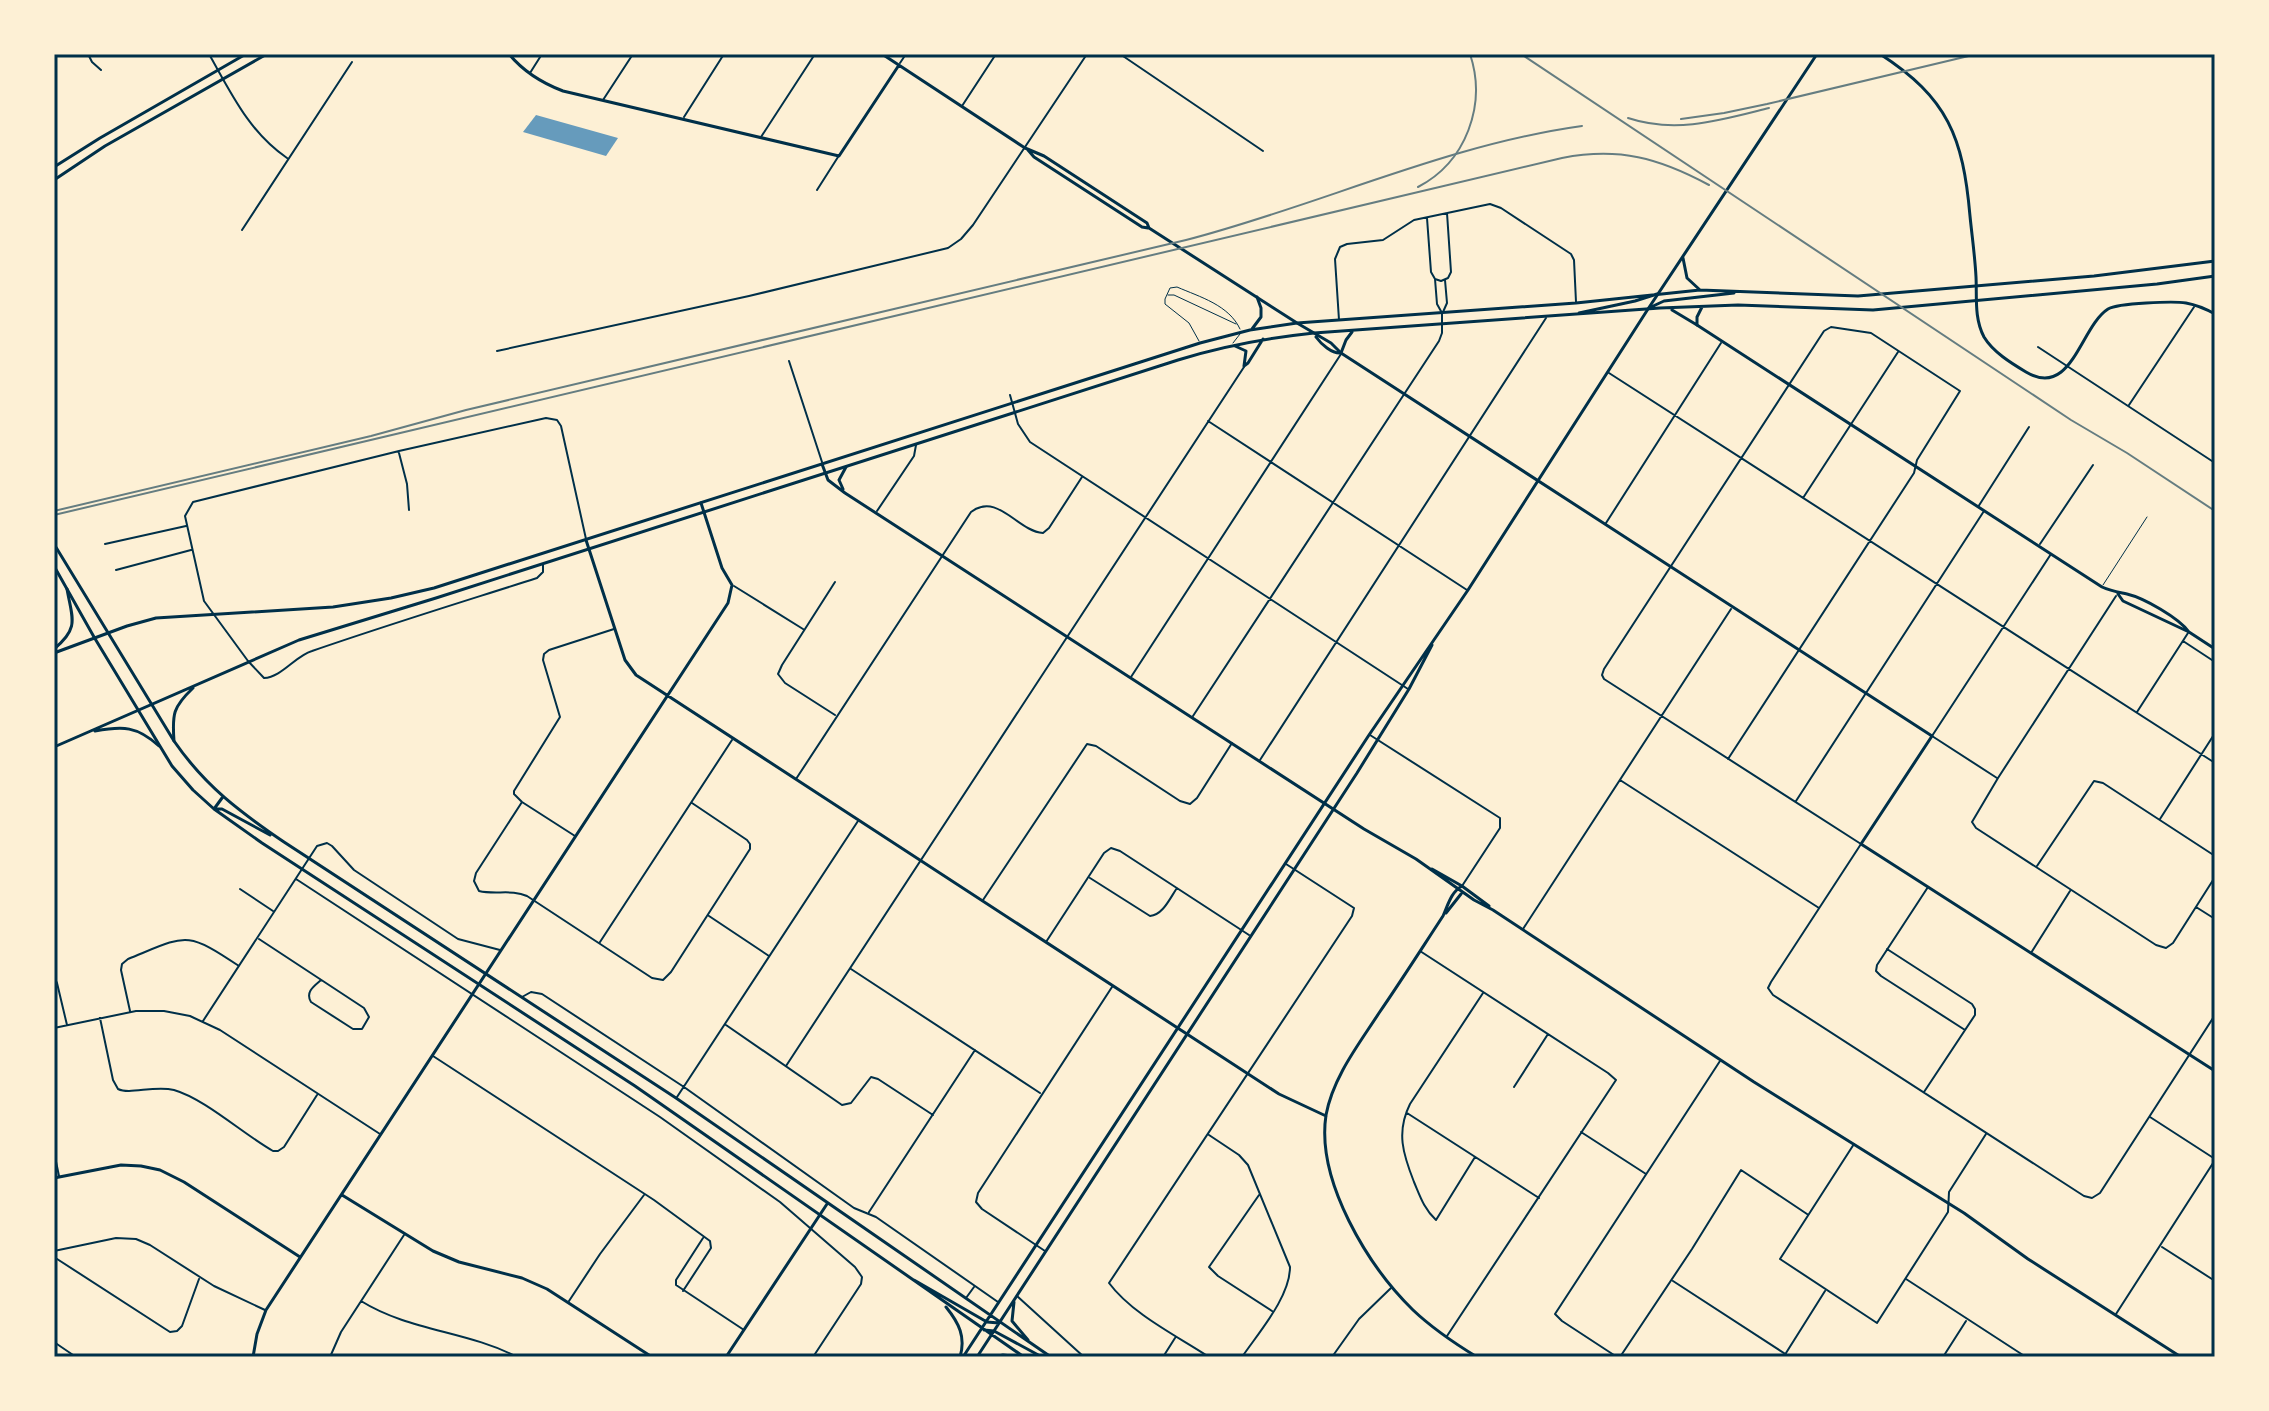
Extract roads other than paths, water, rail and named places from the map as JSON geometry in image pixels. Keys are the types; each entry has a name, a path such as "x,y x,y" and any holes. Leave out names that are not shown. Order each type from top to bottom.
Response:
{"main road":[{"path":"54,167 246,54"},
{"path":"54,180 105,146 267,54"},
{"path":"509,54 530,73 557,89 839,156 899,65"},
{"path":"882,54 1025,148 1034,157 1331,343 1341,353 1470,438 1932,736 1861,844 2215,1071"},
{"path":"962,1357 1817,54"},
{"path":"1880,54 1923,86 1940,107 1955,136 1966,179 1977,317 1982,333 2002,356 2026,372 2042,377 2057,374 2067,366 2106,310 2116,306 2172,303 2195,305 2215,314"},
{"path":"1683,258 1687,278 1700,290"},
{"path":"54,747 248,661 336,627 436,598 1015,412 1205,347 1240,332 1297,323 1576,303 1700,290 1840,297 2105,275 2215,261"},
{"path":"54,651 156,618 333,607 434,588 1012,403 1205,347 1314,333 1648,309 1738,305 1873,310 2215,276"},
{"path":"1648,309 1664,301 1741,292"},
{"path":"1574,314 1660,293"},
{"path":"1250,330 1261,317 1257,297"},
{"path":"1697,325 1702,307"},
{"path":"1669,308 2102,587 2118,594 2127,594 2162,611 2184,625 2189,632"},
{"path":"1341,353 1354,330"},
{"path":"1244,366 1263,339"},
{"path":"1232,345 1246,351 1244,366"},
{"path":"822,464 829,482 845,493 1333,809 1462,886 1493,910"},
{"path":"845,493 839,480 847,466"},
{"path":"253,1357 266,1310 728,603 732,585 722,568 700,503"},
{"path":"586,540 614,629 630,668 668,696 1286,1099 1326,1116"},
{"path":"54,544 174,741 222,797 284,842 676,1098 1051,1357"},
{"path":"54,566 159,746 186,782 214,809 647,1094 982,1329 1042,1357"},
{"path":"434,588 436,598"},
{"path":"54,651 68,637 72,626 73,615 67,589"},
{"path":"2118,594 2123,601 2189,632 2215,649"},
{"path":"977,1357 1333,809 1409,689 1438,635"},
{"path":"174,741 173,714 181,700 195,687"},
{"path":"87,732 123,727 141,732 159,746"},
{"path":"214,809 222,797"},
{"path":"214,809 222,809 284,842"},
{"path":"1428,867 1462,893 1947,1201 2028,1259 2181,1357"},
{"path":"1462,886 1457,889 1443,916 1347,1063 1334,1088 1326,1116 1328,1157 1337,1194 1359,1238 1392,1287 1424,1320 1477,1357"},
{"path":"1443,916 1462,893 1462,886"},
{"path":"57,1177 121,1165 166,1172 300,1257"},
{"path":"342,1194 441,1255 522,1278 568,1302 652,1357"},
{"path":"726,1357 827,1204"},
{"path":"907,1277 987,1322 999,1323"},
{"path":"1016,1297 1012,1321 1032,1344"},
{"path":"941,1301 961,1328 962,1357"},
{"path":"993,1333 1022,1357"},
{"path":"994,1357 1022,1357"}],"street":[{"path":"88,54 101,70"},
{"path":"209,54 254,129 288,159"},
{"path":"530,73 542,54"},
{"path":"603,100 633,54"},
{"path":"683,119 724,54"},
{"path":"761,137 815,54"},
{"path":"899,65 906,54"},
{"path":"962,106 996,54"},
{"path":"497,351 749,296 948,248 970,230 1087,54"},
{"path":"1120,54 1263,151"},
{"path":"242,230 352,62"},
{"path":"817,190 839,156"},
{"path":"1339,320 1335,259 1340,247 1377,242 1409,221 1481,204 1494,204 1568,251 1574,260 1576,303"},
{"path":"1435,279 1445,279 1450,275 1447,213"},
{"path":"1426,217 1431,272 1435,279 1437,304 1442,313"},
{"path":"1193,717 1439,341 1442,313 1447,303 1445,279"},
{"path":"2128,406 2195,305"},
{"path":"1260,761 1547,316"},
{"path":"1728,759 1914,473 1917,460 1960,391 1871,333 1831,327 1823,332 1604,669 1604,679 1661,716 1728,759 1795,802 1861,844 1768,988 1773,995 2084,1196 2092,1198 2100,1193 2215,1015"},
{"path":"1605,525 1722,342"},
{"path":"2038,347 2215,463"},
{"path":"1803,499 1899,351"},
{"path":"1131,677 1341,353"},
{"path":"789,361 822,464"},
{"path":"786,1066 1244,366"},
{"path":"1608,373 2215,763"},
{"path":"1010,395 1024,436 1030,442 1409,689"},
{"path":"543,564 543,572 537,578 308,652 271,678 264,678 204,601 185,516 193,502 546,418 557,420 561,426 586,540"},
{"path":"1208,421 1468,590"},
{"path":"1978,507 2029,427"},
{"path":"876,513 912,459 916,444"},
{"path":"399,451 409,510"},
{"path":"2039,546 2093,465"},
{"path":"796,779 971,512 982,506 997,508 1033,532 1043,533 1083,476"},
{"path":"1795,802 1984,511"},
{"path":"105,544 187,525"},
{"path":"116,570 192,550"},
{"path":"1998,778 1932,736 2051,554"},
{"path":"835,582 778,674 785,683 836,716"},
{"path":"732,585 804,630"},
{"path":"2118,594 1972,822 1976,828 2071,890 2156,945 2166,948 2173,943 2215,877"},
{"path":"1523,929 1732,608"},
{"path":"576,836 522,802 514,791 560,717 543,660 544,654 614,629"},
{"path":"2137,713 2189,632"},
{"path":"2183,641 2215,662"},
{"path":"2159,820 2215,733"},
{"path":"1369,735 1500,818 1500,828 1462,886"},
{"path":"600,943 733,738"},
{"path":"983,901 1087,744 1096,746 1180,801 1190,804 1233,743"},
{"path":"1620,780 1820,908"},
{"path":"2036,867 2094,781 2103,783 2215,856"},
{"path":"522,802 476,873 474,881 479,891 519,892 652,978 663,980 747,856 750,844 692,803"},
{"path":"676,1098 858,820"},
{"path":"203,1021 317,846 327,843 354,870 458,939 501,951"},
{"path":"1046,942 1104,853 1111,848 1250,935"},
{"path":"1209,1357 1138,1310 1116,1293 1109,1283 1352,916 1354,908 1286,864"},
{"path":"1089,878 1154,917 1177,888"},
{"path":"296,879 668,1122 780,1202 857,1269 862,1277 861,1284 813,1357"},
{"path":"1928,887 1876,971 1965,1030"},
{"path":"240,889 274,912"},
{"path":"2031,953 2071,890"},
{"path":"2196,907 2215,919"},
{"path":"708,915 769,956"},
{"path":"257,938 321,980 366,1010 369,1017 362,1029 353,1029 311,1002 309,992 321,980"},
{"path":"130,1012 122,972 122,964 128,959 169,942 185,939 204,944 239,966"},
{"path":"1887,949 1972,1004 1975,1009 1975,1015 1924,1093"},
{"path":"1420,951 1616,1080 1446,1337"},
{"path":"850,969 1042,1094"},
{"path":"54,977 67,1025"},
{"path":"1045,1251 982,1209 976,1202 978,1193 1113,986"},
{"path":"522,997 531,992 542,994 684,1087 854,1208 869,1213 999,1303"},
{"path":"1475,1157 1436,1220 1424,1207 1402,1152 1401,1132 1406,1113 1483,992"},
{"path":"54,1028 130,1012 182,1014 226,1034 381,1134"},
{"path":"100,1018 113,1080 118,1089 126,1092 158,1088 183,1094 271,1150 278,1151 284,1147 318,1094"},
{"path":"725,1024 837,1103 847,1106 871,1077 933,1115"},
{"path":"1514,1087 1548,1034"},
{"path":"869,1213 975,1050"},
{"path":"432,1055 645,1194 704,1237 712,1245 683,1291"},
{"path":"1721,1060 1555,1314 1618,1357 1672,1280 1741,1170 1808,1215"},
{"path":"1406,1113 1539,1198"},
{"path":"2115,1315 2215,1160 2149,1116"},
{"path":"1581,1132 1647,1175"},
{"path":"1854,1143 1780,1259 1877,1323 1948,1212 1949,1192 1986,1133"},
{"path":"1208,1134 1248,1165 1289,1262 1287,1287 1242,1357"},
{"path":"54,1152 57,1177"},
{"path":"1261,1193 1209,1267 1273,1311"},
{"path":"568,1302 645,1194"},
{"path":"330,1357 335,1341 404,1234"},
{"path":"704,1237 676,1280 676,1285 744,1330"},
{"path":"54,1251 116,1238 136,1239 219,1289 266,1310"},
{"path":"2160,1246 2215,1281"},
{"path":"54,1257 166,1330 177,1331 182,1326 199,1277"},
{"path":"1905,1279 2026,1357"},
{"path":"1672,1280 1790,1357"},
{"path":"965,1299 974,1286"},
{"path":"1333,1357 1359,1319 1392,1287"},
{"path":"1785,1354 1826,1290"},
{"path":"1016,1297 1084,1357"},
{"path":"361,1301 385,1314 517,1357"},
{"path":"1943,1357 1967,1319"},
{"path":"1163,1357 1176,1336"},
{"path":"54,1342 76,1357"},
{"path":"639,1357 643,1351"}],"lane":[{"path":"1205,347 1189,323 1165,304 1170,288 1180,288 1224,308 1240,332 1232,345"},
{"path":"1165,297 1174,295 1238,325"},
{"path":"2102,587 2147,517"}],"water":[{"path":"536,115 618,138 606,156 523,132"}],"tram line":[{"path":"1681,119 1767,104 1977,54"},
{"path":"54,511 1186,240 1431,161 1531,135 1582,126"}],"railway":[{"path":"1418,187 1449,163 1468,130 1476,93 1470,54"},
{"path":"1521,54 2071,420 2215,511"},
{"path":"1628,118 1664,125 1698,124 1769,108"},
{"path":"54,515 1562,158 1602,154 1638,157 1673,168 1709,185"}]}
